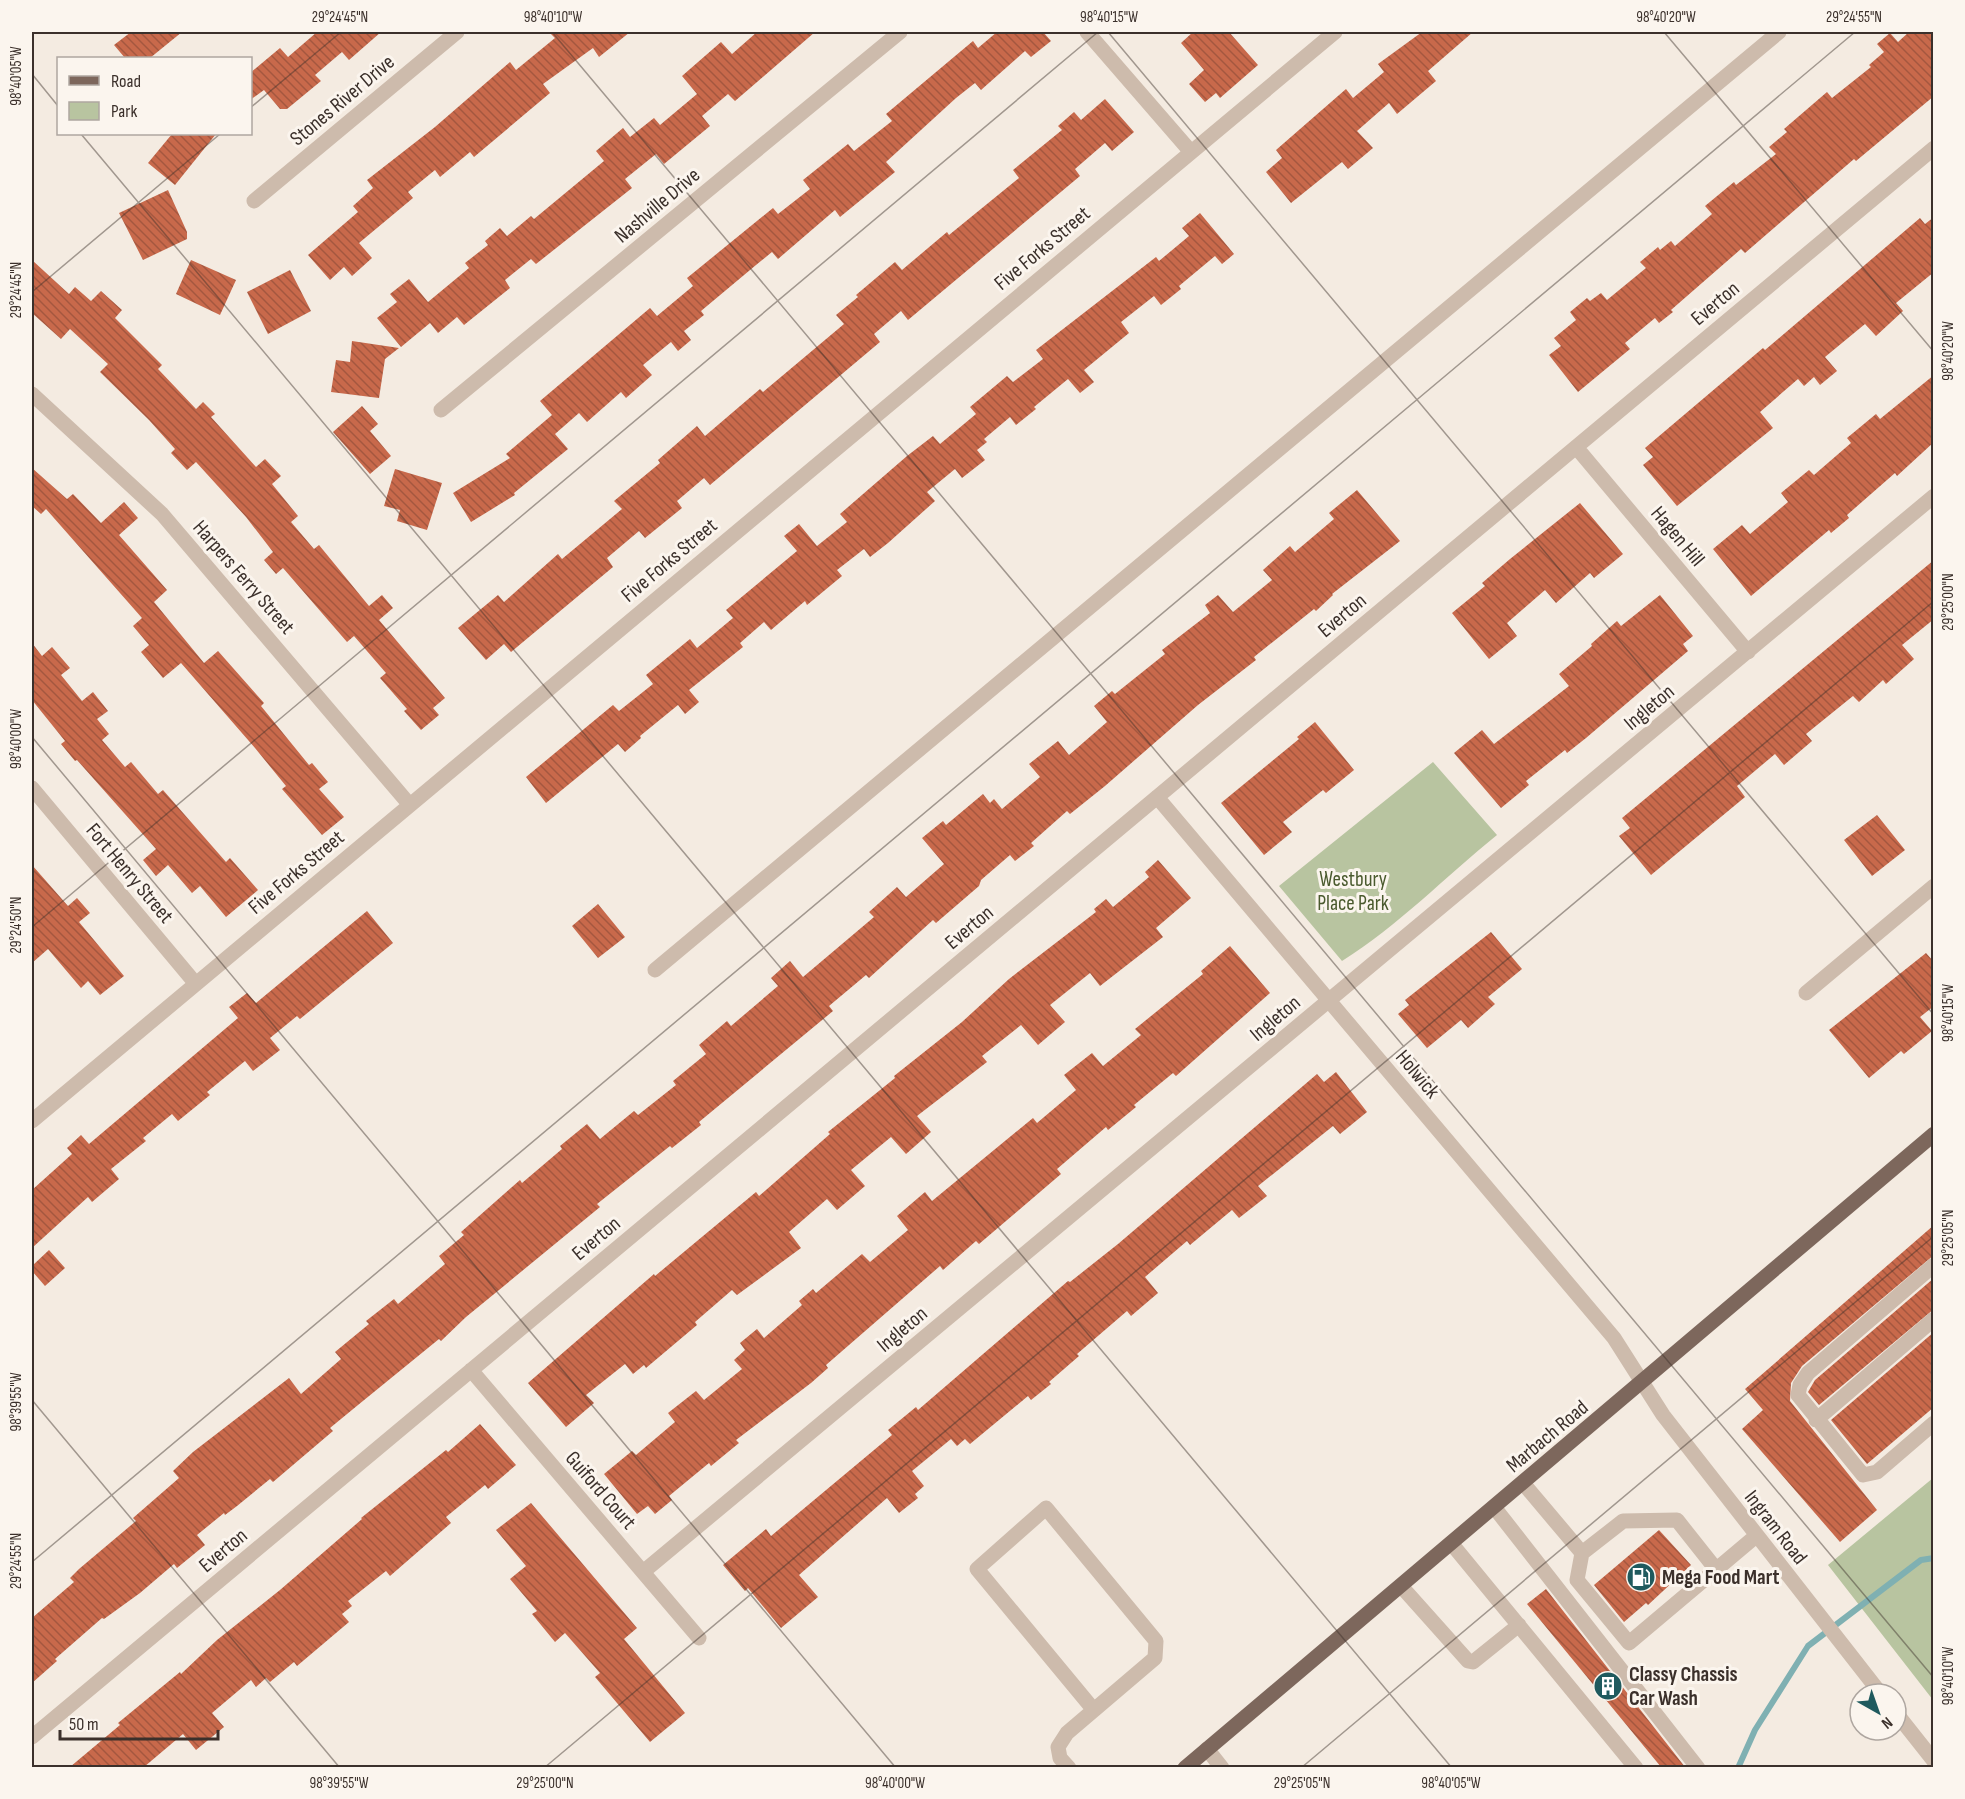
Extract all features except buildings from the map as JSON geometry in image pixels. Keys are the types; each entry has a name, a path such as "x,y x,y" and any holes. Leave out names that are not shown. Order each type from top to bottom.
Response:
{"main road":[{"name":"Marbach Road","path":"1185,1767 1934,1134"}],"street":[{"name":"Stones River Drive","path":"254,201 457,32"},
{"name":"Nashville Drive","path":"441,410 900,32"},
{"path":"1087,32 1191,152"},
{"name":"Five Forks Street","path":"32,1121 1335,32"},
{"path":"655,970 1779,32"},
{"name":"Everton","path":"32,1737 1934,148"},
{"name":"Harpers Ferry Street","path":"32,394 162,514 410,804"},
{"name":"Hagen Hill","path":"1576,447 1748,652"},
{"name":"Ingleton","path":"643,1572 1934,496"},
{"name":"Fort Henry Street","path":"32,788 196,984"},
{"name":"Holwick","path":"1157,797 1614,1338 1642,1382"},
{"path":"1806,993 1934,886"},
{"path":"1934,1265 1808,1373 1800,1385 1798,1395 1863,1475 1878,1472 1934,1423"},
{"path":"1816,1420 1934,1319"},
{"name":"Guiford Court","path":"471,1371 699,1638"},
{"name":"Ingram Road","path":"1642,1382 1663,1416 1871,1682"},
{"path":"1523,1483 1582,1553"},
{"path":"1494,1507 1698,1767"},
{"path":"1069,1767 1060,1758 1058,1747 1067,1733 1093,1708 1155,1658 1156,1641 1046,1508 977,1569 1093,1708"},
{"path":"1562,1592 1577,1580 1582,1553 1623,1521 1677,1520 1715,1568"},
{"path":"1577,1580 1629,1643 1715,1568 1756,1536"},
{"path":"1451,1543 1636,1767"},
{"path":"1401,1586 1468,1661 1473,1662 1519,1625"},
{"path":"1908,1728 1934,1761"},
{"path":"1207,1749 1222,1767"}],"green space":[{"name":"Westbury Place Park","path":"1433,762 1497,835 1402,917 1342,961 1279,886"},
{"path":"1933,1478 1933,1700 1828,1565"}],"waterway":[{"path":"1738,1768 1755,1730 1808,1646 1921,1560 1934,1558"}],"place":[{"name":"Mega Food Mart","path":"1641,1577"},
{"name":"Classy Chassis Car Wash","path":"1608,1686"}]}
